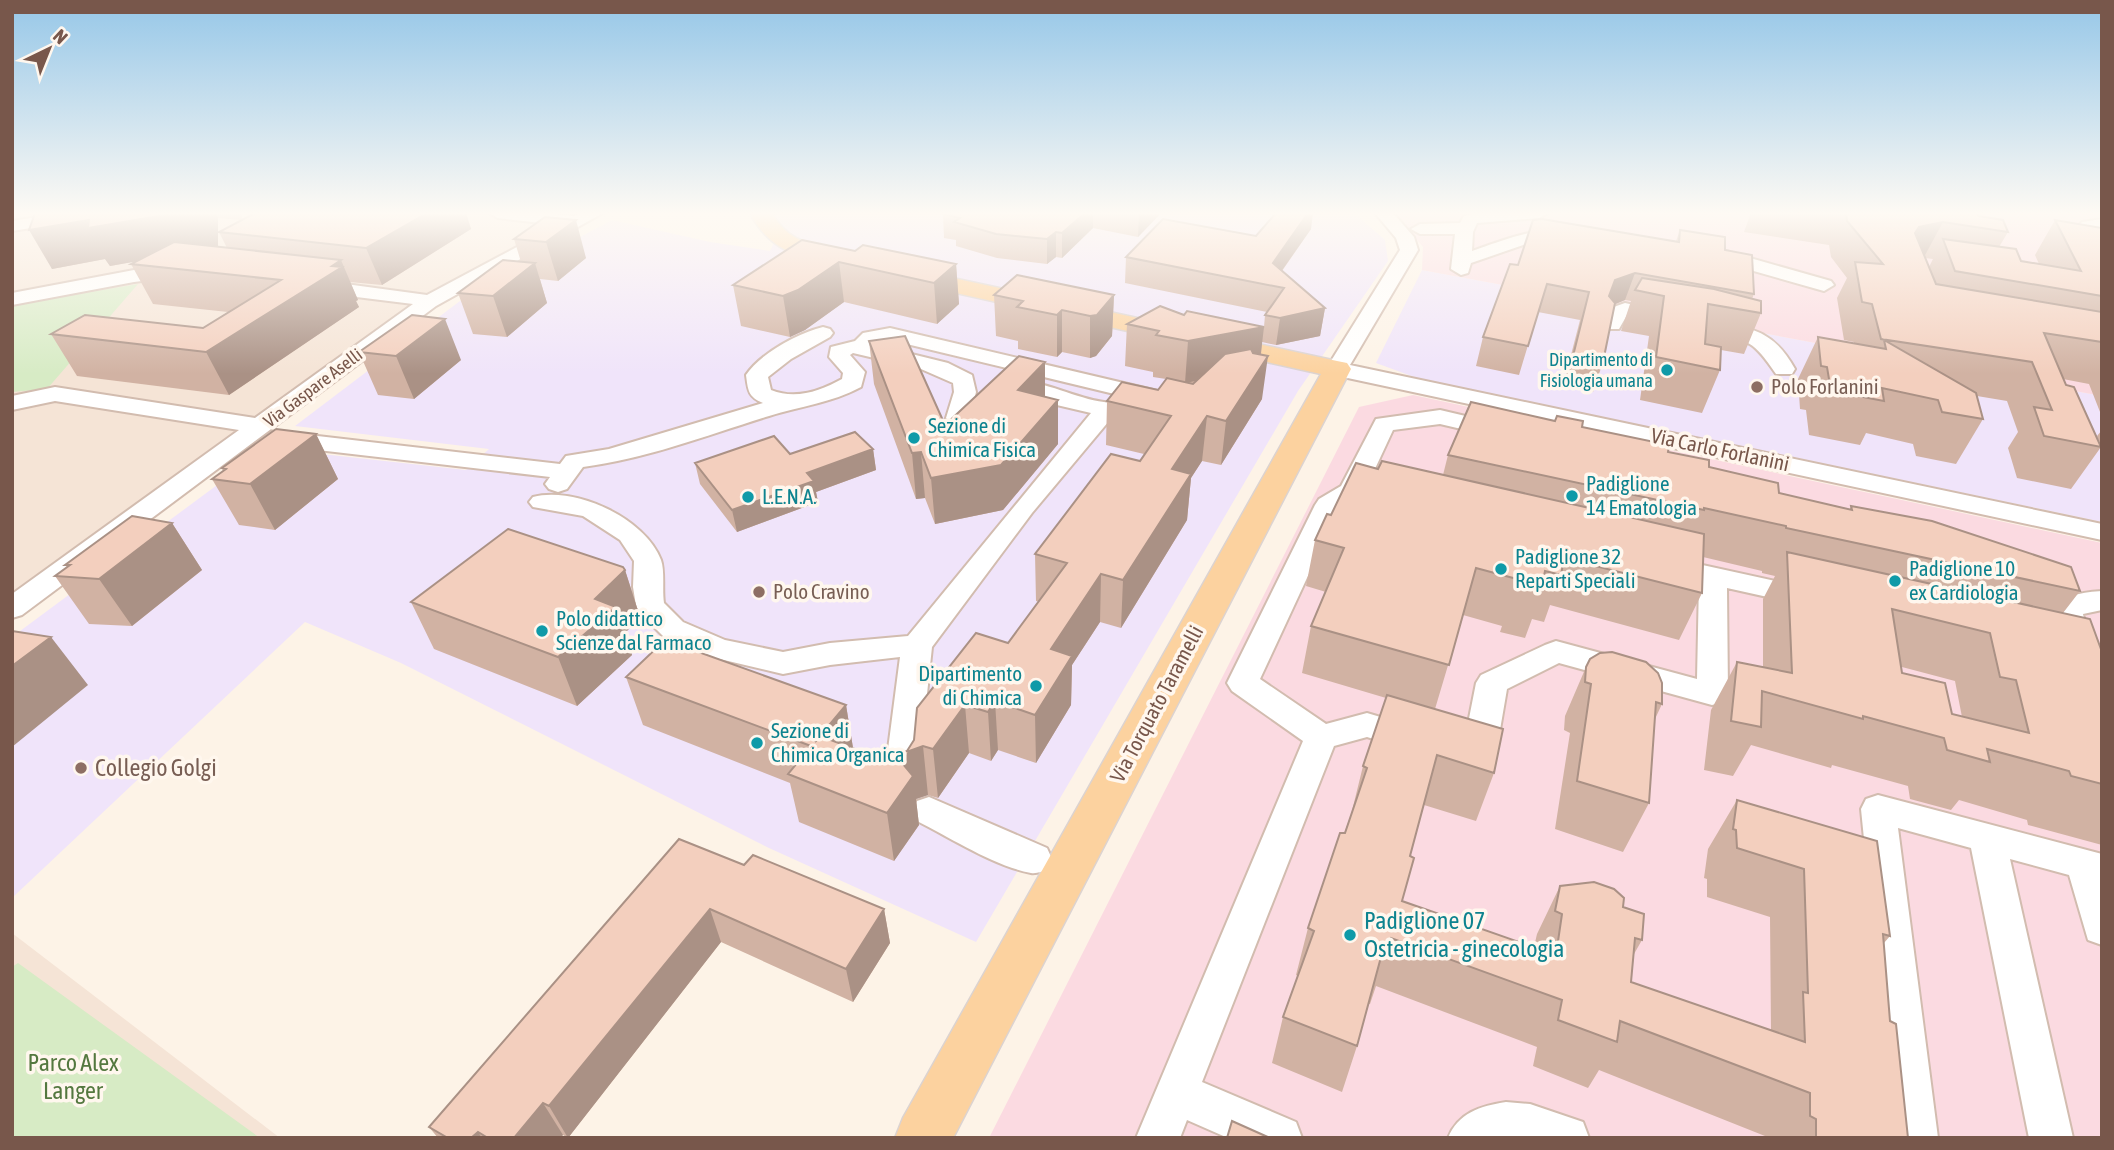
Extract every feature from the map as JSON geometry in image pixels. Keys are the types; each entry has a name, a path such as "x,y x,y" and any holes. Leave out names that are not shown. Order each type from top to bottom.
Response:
{"main road":[{"path":"884,271 1337,369"},
{"name":"Via Torquato Taramelli","path":"923,1138 1337,369"}],"street":[{"name":"Via Gaspare Aselli","path":"12,608 429,302 494,267"},
{"path":"1396,267 1396,274"},
{"name":"Via Torquato Taramelli","path":"1337,369 1400,267"},
{"path":"1765,267 1824,285"},
{"path":"12,299 134,276 194,272"},
{"path":"292,283 410,296 429,302"},
{"path":"1612,325 1615,313 1625,309 1746,333 1767,342 1777,353 1784,369"},
{"path":"788,403 760,394 757,375 783,354 823,333"},
{"path":"861,346 870,337 890,334 1170,397 1106,410 1011,387 965,392"},
{"path":"917,645 830,654 783,663 718,649 673,629 650,606 647,587 648,561 629,534 590,509 542,502 575,461 612,456 788,403 822,397 853,382 853,372 839,352 849,347 861,346 879,354 953,372 964,380 965,392 958,418 971,431"},
{"name":"Via Carlo Forlanini","path":"1337,369 2102,532"},
{"path":"1047,394 1047,382 1060,374"},
{"path":"12,403 55,394 255,431"},
{"path":"900,788 917,645 1106,410"},
{"path":"1521,435 1440,417 1384,424 1352,490 1328,505 1243,683 1321,737 1367,725 1478,759 1492,683 1556,653 1712,694 1713,576"},
{"name":"Via Gaspare Aselli","path":"255,431 568,472"},
{"path":"1352,490 1393,500"},
{"path":"1635,559 1835,603"},
{"path":"2080,665 2055,605 2102,600"},
{"path":"1158,1138 1321,737"},
{"path":"1916,1138 1878,809 2093,867 2102,928"},
{"path":"929,811 1002,848 1034,859"},
{"path":"1987,838 2051,1138"},
{"path":"1176,1093 1280,1138"},
{"path":"1470,1138 1483,1127 1521,1122 1567,1138"}],"shaded area":[{"path":"12,267 478,267 431,291 12,594"},
{"name":"Polo Cravino","path":"524,267 1384,267 1298,391 976,942 769,848 401,663 305,622 12,898 12,637 267,448 466,470 489,449 295,426 460,301"},
{"path":"1422,267 2102,267 2102,396 1422,270"},
{"name":"Polo Forlanini","path":"1422,270 2102,396 2102,522 1417,378 1376,363"},
{"path":"1413,395 2102,543 2102,1138 989,1138 1359,407"},
{"name":"Parco Alex Langer","path":"12,933 280,1138 12,1138"}],"green space":[{"path":"138,284 47,389 12,392 12,305"},
{"name":"Parco Alex Langer","path":"18,963 260,1138 12,1138 12,967"}],"building":[{"path":"156,267 342,267 206,352 51,334 85,315 203,328 281,280"},
{"path":"494,267 530,267 493,296 458,293"},
{"path":"761,267 832,267 798,290 783,296 733,285"},
{"path":"860,267 953,267 934,283"},
{"path":"1175,267 1277,267 1325,308 1280,318 1265,315 1284,288"},
{"path":"1509,267 1753,267 1754,294 1635,273 1615,280 1609,296 1615,303 1603,362 1573,356 1589,292 1547,284 1528,346 1483,337"},
{"path":"1856,267 1929,267 1936,284 2102,312 2102,342 2044,333 2066,385 2074,387 2101,447 2044,436 2034,407 2052,410 2032,362 1881,339 1872,304 1862,302"},
{"path":"1953,267 2055,267 2081,271 2079,267 2102,267 2102,296 1955,271"},
{"path":"1017,275 1114,295 1097,315 1090,316 1062,310 1057,315 1017,307 1023,301 994,295"},
{"path":"1642,278 1714,289 1761,301 1761,313 1708,304 1705,344 1721,347 1720,370 1656,357 1664,296 1635,290"},
{"path":"1160,306 1184,315 1187,311 1264,327 1188,341 1156,335 1159,331 1127,324"},
{"path":"412,315 445,319 396,356 359,352"},
{"path":"905,336 945,425 1019,356 1045,362 1018,390 1058,400 1001,465 931,478 921,452 912,453 869,341"},
{"path":"1818,337 1886,349 1884,340 1976,393 1983,419 1942,412 1938,400 1882,388 1884,401 1831,391 1827,367 1821,366"},
{"path":"1251,349 1253,353 1268,356 1226,421 1207,416 1172,469 1191,474 1123,580 1101,574 1051,649 1072,656 1035,715 995,701 988,712 965,705 933,749 923,746 909,751 903,764 913,776 887,813 788,774 811,746 626,677 665,640 846,705 820,736 879,758 884,752 894,755 907,751 914,740 917,708 976,633 1008,643 1067,563 1035,554 1111,454 1140,461 1171,416 1107,401 1122,382 1158,390 1167,378 1193,384 1225,354"},
{"path":"1471,402 1555,421 1557,416 1583,421 1582,427 1669,445 1668,452 1709,460 1709,467 1778,483 1779,493 1852,510 1851,506 1932,521 2071,567 2080,591 1448,455"},
{"path":"276,429 316,434 250,484 212,479 226,469 222,468"},
{"path":"855,432 873,449 807,473 814,481 732,510 695,463 774,436 790,454"},
{"path":"1382,461 1704,534 1702,593 1564,558 1561,575 1545,571 1541,591 1516,585 1517,579 1476,568 1449,665 1311,626 1344,548 1315,540 1327,514 1331,515 1356,463 1378,469"},
{"path":"132,516 172,523 99,579 55,576 70,565 65,565"},
{"path":"508,529 623,567 625,570 595,599 616,607 558,657 411,602"},
{"path":"1787,552 2090,619 2102,652 2102,784 2071,776 2069,771 1987,749 1990,762 1947,750 1944,738 1762,691 1761,727 1731,721 1737,662 1792,673","holes":["1892,609 1990,633 2000,677 2016,680 2029,733 1952,714 1945,683 1902,673"]},
{"path":"12,631 51,637 12,666"},
{"path":"1612,652 1646,662 1658,673 1662,683 1662,704 1656,702 1649,803 1577,781 1591,684 1585,682 1586,667 1590,659 1600,653"},
{"path":"1387,695 1503,729 1494,773 1437,755 1410,856 1414,858 1402,901 1556,955 1562,914 1555,911 1560,886 1594,882 1614,889 1624,898 1623,907 1644,914 1642,940 1635,938 1631,982 1805,1042 1803,992 1808,993 1804,869 1737,848 1736,830 1733,829 1737,800 1877,841 1890,936 1883,934 1890,1021 1896,1024 1908,1138 1816,1138 1816,1119 1810,1116 1810,1093 1620,1021 1617,1042 1558,1020 1562,1000 1391,938 1386,957 1381,957 1357,1046 1283,1017 1314,931 1308,928 1340,833 1345,833 1367,768 1363,766"},
{"path":"679,839 744,865 753,855 884,909 846,969 710,909 549,1106 543,1103 514,1138 488,1138 478,1132 471,1138 448,1138 429,1127"},
{"path":"1232,1121 1270,1138 1227,1138"}],"place":[{"name":"Dipartimento di Fisiologia umana","path":"1667,370"},
{"name":"Polo Forlanini","path":"1757,387"},
{"name":"Sezione di Chimica Fisica","path":"914,438"},
{"name":"Padiglione 14 Ematologia","path":"1572,496"},
{"name":"L.E.N.A.","path":"748,497"},
{"name":"Padiglione 32 Reparti Speciali","path":"1501,569"},
{"name":"Padiglione 10 ex Cardiologia","path":"1895,581"},
{"name":"Polo Cravino","path":"759,592"},
{"name":"Polo didattico Scienze dal Farmaco","path":"542,631"},
{"name":"Dipartimento di Chimica","path":"1036,686"},
{"name":"Sezione di Chimica Organica","path":"757,743"},
{"name":"Collegio Golgi","path":"81,768"},
{"name":"Padiglione 07 Ostetricia - ginecologia","path":"1350,935"}]}
